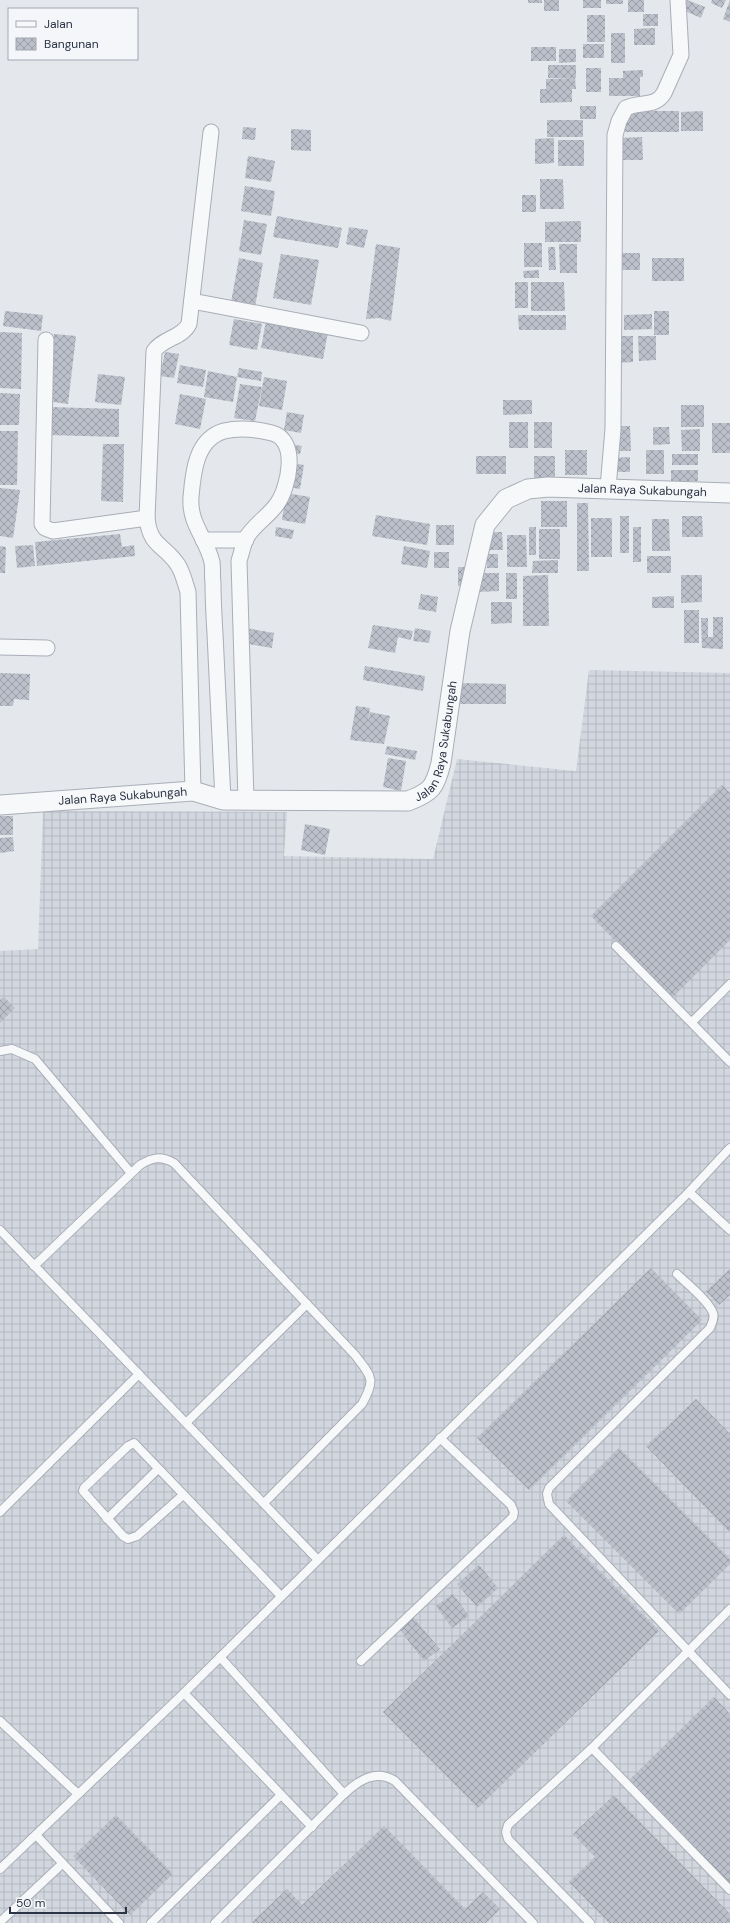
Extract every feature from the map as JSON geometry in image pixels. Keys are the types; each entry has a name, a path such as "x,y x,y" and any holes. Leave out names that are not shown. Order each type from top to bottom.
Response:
{"street":[{"path":"608,488 613,429 616,128 626,108 654,103 661,98 664,93 681,55 678,0"},
{"path":"193,791 188,592 178,564 154,542 150,535 147,518 154,351 164,341 186,330 189,324 211,132"},
{"path":"192,301 361,333"},
{"path":"46,340 42,524 45,528 53,531 147,518"},
{"path":"223,800 212,562 191,513 195,466 202,448 219,433 229,430 248,428 274,434 284,440 288,451 289,463 284,491 277,505 246,540 240,561 246,800"},
{"name":"Jalan Raya Sukabungah","path":"0,805 193,791 223,800 408,801 424,795 436,782 441,763 460,631 485,525 506,499 528,489 548,487 730,493"},
{"path":"203,540 246,540"},
{"path":"0,647 48,648"}],"lane":[{"path":"616,946 730,1062"},
{"path":"692,1022 730,984"},
{"path":"0,1051 12,1050 35,1059 131,1173"},
{"path":"0,1869 184,1693 689,1192 730,1148"},
{"path":"34,1266 131,1173 150,1159 158,1157 174,1163 307,1304 368,1372 371,1384 362,1404 264,1503"},
{"path":"689,1192 729,1228"},
{"path":"0,1230 318,1560"},
{"path":"677,1274 710,1306 713,1314 713,1321 710,1328 549,1488 547,1494 549,1504 730,1694"},
{"path":"186,1423 307,1304"},
{"path":"0,1512 139,1374"},
{"path":"361,1661 512,1517 514,1512 511,1505 440,1438"},
{"path":"183,1495 132,1539 123,1536 107,1519 84,1493 84,1488 132,1443 135,1445 282,1596"},
{"path":"107,1519 158,1469"},
{"path":"590,1923 508,1839 506,1832 508,1825 592,1748 687,1650 730,1609"},
{"path":"220,1657 344,1794"},
{"path":"184,1693 312,1827"},
{"path":"0,1721 78,1794"},
{"path":"592,1748 730,1890"},
{"path":"215,1923 357,1782 370,1776 381,1775 395,1781 533,1923"},
{"path":"151,1923 281,1795"},
{"path":"36,1835 119,1923"},
{"path":"0,1922 62,1864"}],"shaded area":[{"path":"589,670 730,673 730,1923 0,1923 0,951 38,949 43,811 287,812 284,856 433,859 457,759 576,771"}],"building":[{"path":"528,0 542,0 542,3 528,3"},
{"path":"544,0 559,0 559,11 544,11"},
{"path":"583,0 601,0 601,8 583,8"},
{"path":"606,0 623,0 623,4 606,4"},
{"path":"628,0 644,0 644,12 628,12"},
{"path":"687,0 705,7 701,18 683,10"},
{"path":"712,0 726,0 722,8 711,3"},
{"path":"730,0 730,22 723,19"},
{"path":"643,14 658,14 658,26 643,26"},
{"path":"587,15 605,15 605,42 587,42"},
{"path":"655,28 655,45 634,45 634,29"},
{"path":"611,33 625,33 625,63 611,63"},
{"path":"583,44 604,44 604,58 583,58"},
{"path":"531,47 556,47 556,61 531,61"},
{"path":"559,49 576,49 576,62 559,63"},
{"path":"548,65 576,65 576,78 548,78"},
{"path":"586,68 601,68 601,92 586,92"},
{"path":"643,70 643,77 640,77 640,96 609,96 609,78 623,78 623,71"},
{"path":"575,78 576,89 572,89 572,102 540,103 540,89 546,89 546,79"},
{"path":"580,106 596,106 596,119 580,119"},
{"path":"625,111 679,111 679,132 625,132"},
{"path":"703,111 703,131 681,131 681,112"},
{"path":"547,120 583,120 583,137 547,137"},
{"path":"243,127 256,128 255,140 242,139"},
{"path":"291,129 311,130 311,151 291,150"},
{"path":"642,137 643,160 619,160 619,138"},
{"path":"554,138 554,163 535,164 535,139"},
{"path":"558,140 584,140 584,166 558,166"},
{"path":"248,156 275,161 271,182 245,178"},
{"path":"540,179 563,179 564,209 540,209"},
{"path":"245,186 275,191 271,216 241,211"},
{"path":"522,195 536,195 536,212 522,212"},
{"path":"277,216 342,228 338,248 273,237"},
{"path":"244,220 267,224 261,255 239,251"},
{"path":"581,221 581,242 545,242 545,222"},
{"path":"349,227 368,230 364,248 346,244"},
{"path":"524,243 542,243 542,267 524,267"},
{"path":"376,244 400,248 391,321 379,318 366,319"},
{"path":"559,244 577,244 577,273 560,273"},
{"path":"548,247 555,247 556,270 549,270"},
{"path":"619,253 640,253 640,270 618,270"},
{"path":"281,254 319,260 311,305 273,298"},
{"path":"239,258 263,263 254,312 230,308"},
{"path":"652,258 684,258 684,281 652,281"},
{"path":"539,270 539,278 524,278 523,271"},
{"path":"515,282 528,282 528,308 515,308"},
{"path":"531,282 564,282 565,311 531,311"},
{"path":"5,311 43,315 41,331 3,326"},
{"path":"654,311 669,311 669,335 654,335"},
{"path":"652,314 652,329 624,330 624,315"},
{"path":"518,315 566,315 566,330 519,330"},
{"path":"234,319 262,324 257,350 229,345"},
{"path":"266,321 328,332 323,359 261,348"},
{"path":"0,332 22,333 21,389 0,388"},
{"path":"54,334 76,336 68,404 46,401"},
{"path":"617,336 633,336 633,362 617,363"},
{"path":"638,336 656,336 656,360 639,361"},
{"path":"165,352 179,354 174,378 160,376"},
{"path":"180,365 206,370 203,387 177,383"},
{"path":"239,368 262,372 261,381 237,377"},
{"path":"208,371 237,377 233,402 204,397"},
{"path":"98,374 125,377 121,405 95,402"},
{"path":"264,377 287,381 282,410 259,406"},
{"path":"240,384 262,387 255,421 234,418"},
{"path":"0,393 20,394 19,425 0,425"},
{"path":"180,394 206,399 200,429 175,424"},
{"path":"503,400 532,400 532,414 503,415"},
{"path":"681,405 704,405 704,427 681,427"},
{"path":"49,407 119,409 119,437 48,435"},
{"path":"287,412 304,415 301,433 284,430"},
{"path":"509,422 528,422 528,448 509,448"},
{"path":"534,422 552,422 552,448 534,448"},
{"path":"712,423 730,423 730,453 712,453"},
{"path":"614,426 630,426 631,451 614,451"},
{"path":"653,427 669,427 670,444 653,445"},
{"path":"700,429 700,451 682,451 681,430"},
{"path":"0,431 18,431 17,485 0,485"},
{"path":"103,444 124,444 123,502 101,501"},
{"path":"290,444 302,446 300,454 289,452"},
{"path":"565,450 587,450 587,475 565,475"},
{"path":"646,450 664,450 664,474 646,474"},
{"path":"672,454 698,454 698,465 672,465"},
{"path":"476,456 506,456 506,474 476,474"},
{"path":"534,456 555,456 555,481 534,482"},
{"path":"630,457 630,472 611,472 611,458"},
{"path":"293,463 304,465 300,489 289,487"},
{"path":"671,470 698,470 698,481 671,481"},
{"path":"0,488 20,490 13,538 0,536"},
{"path":"286,493 310,497 305,524 282,520"},
{"path":"541,501 567,501 567,527 541,527"},
{"path":"577,503 588,503 589,571 577,571"},
{"path":"376,515 430,524 427,545 372,536"},
{"path":"620,516 629,516 629,553 620,553"},
{"path":"682,516 702,516 703,537 682,537"},
{"path":"591,518 612,518 612,557 591,557"},
{"path":"652,519 669,519 670,551 652,551"},
{"path":"436,525 454,525 454,545 436,545"},
{"path":"276,527 294,530 292,539 275,536"},
{"path":"529,527 536,527 536,555 529,555"},
{"path":"633,527 641,527 641,562 633,562"},
{"path":"539,529 560,529 560,559 539,559"},
{"path":"484,532 502,532 503,550 485,550"},
{"path":"120,534 122,547 134,545 135,556 37,566 35,542"},
{"path":"507,535 526,535 527,567 507,567"},
{"path":"33,545 35,566 17,568 15,546"},
{"path":"0,546 6,547 5,573 0,573"},
{"path":"404,546 430,551 427,568 401,564"},
{"path":"434,552 449,552 449,568 434,568"},
{"path":"487,554 498,554 498,568 487,568"},
{"path":"647,556 671,556 671,573 647,573"},
{"path":"558,560 558,573 532,573 533,561"},
{"path":"458,567 465,567 465,586 458,586"},
{"path":"478,573 499,573 499,591 478,592"},
{"path":"506,573 517,573 517,599 506,599"},
{"path":"548,575 549,626 523,626 523,576"},
{"path":"681,575 702,575 702,602 681,603"},
{"path":"421,594 438,597 436,612 418,609"},
{"path":"674,596 674,608 652,608 652,597"},
{"path":"491,602 512,602 512,623 491,624"},
{"path":"684,610 699,610 699,643 684,643"},
{"path":"713,617 723,617 723,649 702,648 701,618 708,618 708,637 713,637"},
{"path":"373,625 413,631 411,640 398,637 395,653 368,648"},
{"path":"246,628 274,633 272,648 243,643"},
{"path":"415,628 431,631 429,643 413,641"},
{"path":"365,666 425,676 423,691 363,680"},
{"path":"0,673 30,674 29,700 14,699 13,706 0,706"},
{"path":"458,683 506,684 506,704 457,704"},
{"path":"356,706 370,708 368,722 370,712 390,716 384,744 350,740"},
{"path":"387,746 417,751 415,760 385,754"},
{"path":"388,758 406,761 401,791 383,787"},
{"path":"722,785 730,793 730,940 672,998 591,916"},
{"path":"0,816 13,816 13,835 0,835"},
{"path":"305,824 330,829 325,855 301,850"},
{"path":"13,837 14,851 0,853 0,838"},
{"path":"4,997 15,1008 0,1023 0,1000"},
{"path":"651,1268 702,1320 529,1490 477,1438"},
{"path":"730,1269 730,1295 719,1305 706,1291"},
{"path":"696,1399 729,1433 730,1431 730,1533 646,1446"},
{"path":"619,1448 730,1559 730,1564 679,1614 566,1501"},
{"path":"564,1535 659,1631 478,1808 383,1712"},
{"path":"479,1565 498,1588 477,1607 457,1584"},
{"path":"453,1594 469,1616 452,1628 436,1606"},
{"path":"412,1616 440,1649 424,1661 400,1630"},
{"path":"714,1697 730,1714 730,1888 626,1783"},
{"path":"614,1795 730,1914 730,1923 609,1923 569,1882 595,1857 573,1834"},
{"path":"116,1815 173,1874 130,1915 73,1856"},
{"path":"384,1826 465,1909 483,1892 500,1909 486,1923 251,1923 287,1889 302,1905"}]}
